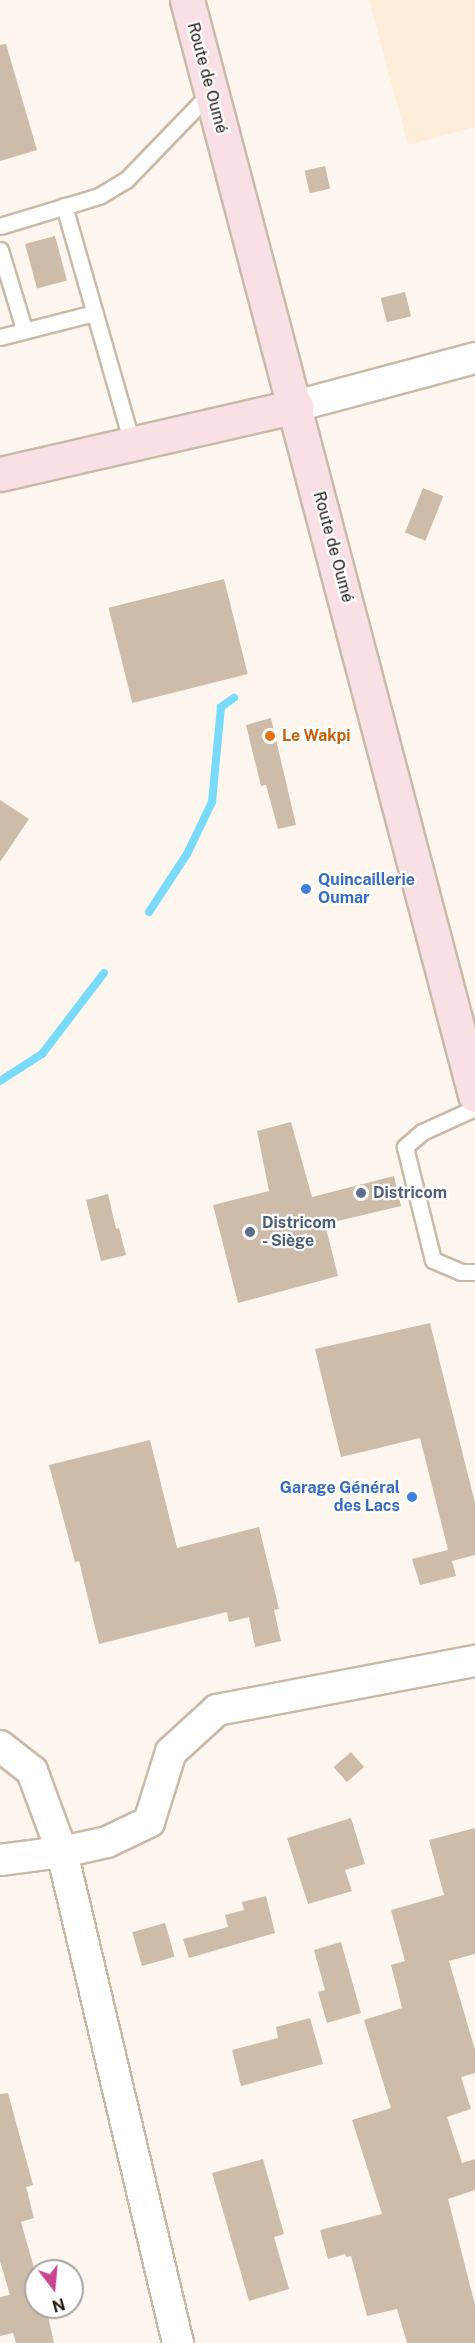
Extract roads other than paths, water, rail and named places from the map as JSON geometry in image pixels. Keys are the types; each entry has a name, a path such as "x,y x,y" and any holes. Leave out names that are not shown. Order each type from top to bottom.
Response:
{"main road":[{"name":"Route de Oumé","path":"187,0 296,406 475,1095"},
{"path":"0,474 296,406"}],"street":[{"path":"296,406 475,358"},
{"path":"0,1860 62,1852 107,1842 149,1822 171,1752 217,1710 475,1661"},
{"path":"0,1746 32,1771 62,1852 178,2343"}],"lane":[{"path":"0,226 99,196 126,180 211,92"},
{"path":"64,206 132,443"},
{"path":"0,250 24,329"},
{"path":"0,337 94,312"},
{"path":"475,1108 422,1132 405,1147 433,1260 461,1272 475,1272"}],"waterway":[{"path":"149,912 187,854 212,802 221,707 234,698"},
{"path":"0,1081 42,1054 104,973"}],"place":[{"name":"Le Wakpi","path":"270,736"},
{"name":"Quincaillerie Oumar","path":"306,889"},
{"name":"Districom","path":"361,1193"},
{"name":"Districom - Siège","path":"250,1232"},
{"name":"Garage Général des Lacs","path":"412,1497"}]}
